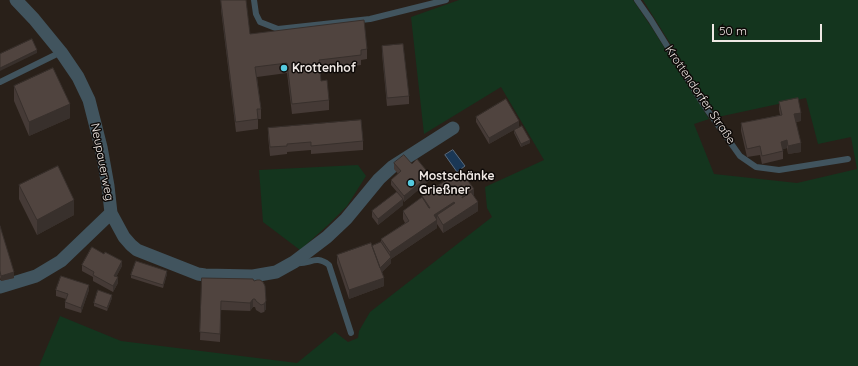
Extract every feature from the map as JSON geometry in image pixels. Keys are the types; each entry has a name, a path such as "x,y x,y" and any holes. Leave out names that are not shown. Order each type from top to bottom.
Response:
{"street":[{"name":"Neupauerweg","path":"0,287 36,276 61,261 111,213 101,147 88,100 78,77 34,19 16,0"},
{"path":"111,213 124,237 137,250 198,274 253,276 276,272 294,262 327,237 346,219 379,179 392,167 453,128"}],"lane":[{"path":"254,0 256,14 260,22 278,28 370,18 446,0"},
{"name":"Krottendorfer Straße","path":"637,0 703,104 740,156 756,167 779,170 848,159"},
{"path":"0,82 60,52"},
{"path":"294,262 296,264 301,264 319,259 328,265 351,333"}],"green space":[{"path":"459,0 633,0 709,119 694,124 714,174 797,183 857,169 851,137 818,144 806,98 718,117 703,96 643,0 858,0 858,366 39,366 60,316 121,341 297,363 335,332 348,342 358,338 359,331 370,312 492,217 487,208 485,187 544,160 501,87 424,134 411,17"},
{"path":"358,165 366,176 347,206 300,250 263,222 259,170"}],"water":[{"path":"453,150 465,166 457,172 445,155"}],"building":[{"name":"Krottenhof","path":"221,0 246,0 250,34 364,20 367,49 361,50 361,55 319,60 321,81 327,80 329,100 292,104 287,63 255,67 261,109 257,109 258,119 236,122"},
{"path":"32,39 37,50 0,68 0,54"},
{"path":"403,44 409,96 387,98 382,46"},
{"path":"53,68 70,104 29,122 14,86"},
{"path":"798,98 801,113 794,114 801,143 788,146 787,140 781,142 783,151 762,156 760,146 747,149 741,123 782,115 779,102"},
{"path":"506,99 519,121 489,138 476,117"},
{"path":"361,120 363,141 311,146 311,142 270,147 268,128"},
{"path":"522,126 530,140 521,144 514,130"},
{"name":"Mostschänke Grießner","path":"404,155 412,164 417,159 430,175 404,196 391,180 401,171 394,163"},
{"path":"58,166 74,200 37,220 19,185"},
{"path":"461,171 474,189 462,198 471,192 478,202 443,225 437,215 455,203 454,202 434,215 437,220 390,252 381,239 409,221 403,211 422,197 430,208 422,196"},
{"path":"397,192 403,199 378,219 372,211"},
{"path":"0,226 14,272 1,276 0,271"},
{"path":"381,242 391,257 380,268 372,246"},
{"path":"371,243 384,278 349,290 337,255"},
{"path":"92,247 104,254 105,252 122,261 114,276 118,277 113,286 93,275 94,272 82,265"},
{"path":"136,261 167,271 163,285 131,275"},
{"path":"61,276 89,285 81,308 65,302 68,294 56,290"},
{"path":"202,278 253,279 254,281 260,280 265,286 266,301 261,305 255,299 253,299 250,303 221,301 220,334 200,332"},
{"path":"98,290 112,295 107,308 94,303"}],"place":[{"name":"Krottenhof","path":"284,68"},
{"name":"Mostschänke Grießner","path":"411,183"}]}
